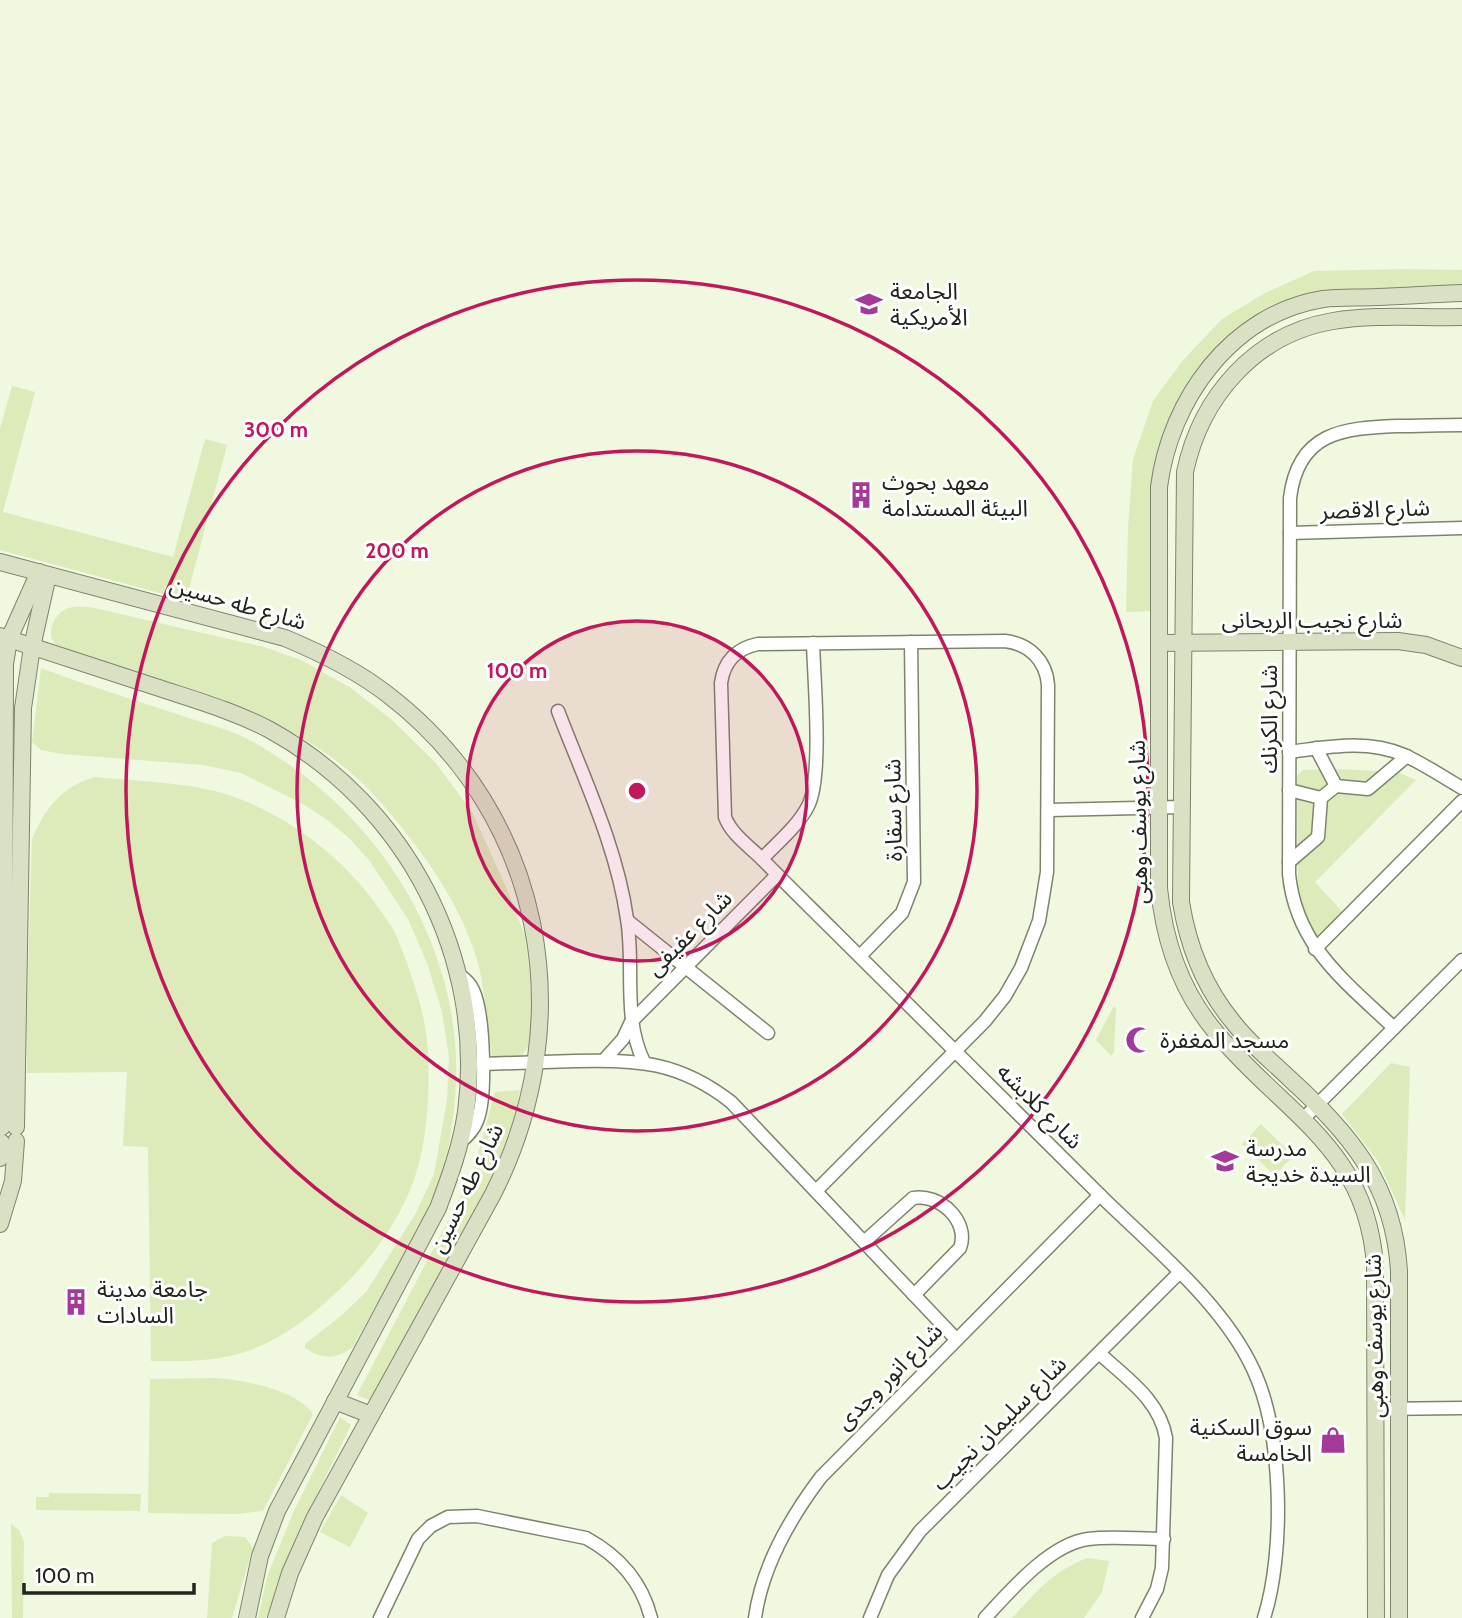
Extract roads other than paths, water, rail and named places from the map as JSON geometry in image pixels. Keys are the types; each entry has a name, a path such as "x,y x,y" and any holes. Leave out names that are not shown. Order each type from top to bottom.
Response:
{"street":[{"name":"شارع يوسف وهبى","path":"1376,1618 1375,1266 1363,1202 1346,1169 1329,1146 1201,1013 1181,976 1168,940 1161,906 1159,487 1161,469 1178,416 1208,369 1249,331 1278,315 1324,299 1462,293"},
{"name":"شارع يوسف وهبى","path":"1399,1618 1399,1270 1392,1223 1381,1190 1368,1165 1351,1142 1318,1105 1246,1037 1222,1008 1203,975 1189,939 1181,902 1185,471 1200,423 1229,380 1268,346 1314,326 1347,319 1462,317"},
{"name":"شارع الكرنك","path":"1394,1028 1315,949 1296,913 1290,887 1290,498 1294,477 1311,450 1328,437 1360,427 1462,425"},
{"name":"شارع الاقصر","path":"1290,533 1462,528"},
{"name":"شارع طه حسين","path":"0,562 285,638 318,652 365,678 427,728 462,769 491,813 523,886 539,964 541,1016 537,1062 524,1120 505,1170 306,1535 290,1573 276,1618"},
{"path":"0,1158 9,1134 13,758 4,638 44,573"},
{"path":"0,1224 13,1181 4,1064 2,909 13,758 44,573"},
{"name":"شارع طه حسين","path":"4,638 233,713 279,736 323,764 370,808 402,848 439,916 458,974 466,1012 469,1062 466,1112 460,1142 438,1208 288,1489 268,1533 253,1580 247,1618"},
{"name":"شارع سقارة","path":"860,956 902,913 914,882 911,642"},
{"path":"762,859 801,818 813,793 816,764 813,643 1012,642 1026,647 1038,657 1045,670 1048,685 1047,872 1039,921 1028,953 996,1008 816,1191"},
{"name":"شارع كلابشه","path":"813,643 758,644 744,648 732,656 724,669 721,683 724,812 732,829 1217,1312 1238,1340 1254,1370 1266,1403 1275,1455 1277,1534 1272,1587 1264,1618"},
{"name":"شارع نجيب الريحانى","path":"1159,643 1412,643 1462,658"},
{"path":"558,711 617,870 628,920 631,1022 644,1062"},
{"path":"1290,752 1359,745 1391,750 1462,788"},
{"path":"1316,748 1336,786"},
{"path":"1289,862 1318,837 1321,798 1336,786 1368,789 1406,756"},
{"path":"1289,790 1321,798"},
{"path":"1315,949 1462,801"},
{"path":"1049,810 1182,807"},
{"name":"شارع عفيفى","path":"604,1060 618,1047 631,1022 777,874"},
{"path":"628,920 768,1033"},
{"path":"1303,1119 1462,960"},
{"path":"458,974 469,983 475,996 483,1064 478,1120 471,1132 460,1142"},
{"path":"483,1064 604,1060 644,1062 681,1072 720,1093 956,1339"},
{"name":"شارع انور وجدى","path":"755,1618 777,1547 808,1493 833,1461 1100,1195"},
{"path":"864,1242 913,1198 931,1198 939,1202 960,1223 963,1239 960,1248 914,1294"},
{"name":"شارع سليمان نجيب","path":"870,1618 888,1575 914,1538 1178,1273"},
{"path":"1099,1353 1151,1402 1161,1418 1167,1448 1162,1568 1157,1589 1142,1618"},
{"path":"335,1401 371,1415"},
{"path":"1375,1409 1462,1408"},
{"path":"380,1618 418,1539 440,1521 467,1515 586,1538 619,1561 636,1581 648,1605 651,1618"},
{"path":"985,1618 1039,1564 1068,1544 1090,1538 1164,1539"}],"place":[{"name":"الجامعة الأمريكية","path":"869,304"},
{"name":"معهد بحوث البيئة المستدامة","path":"861,495"},
{"name":"مسجد المغفرة","path":"1139,1040"},
{"name":"مدرسة السيدة خديجة","path":"1225,1161"},
{"name":"جامعة مدينة السادات","path":"76,1302"},
{"name":"سوق السكنية الخامسة","path":"1333,1440"}]}
